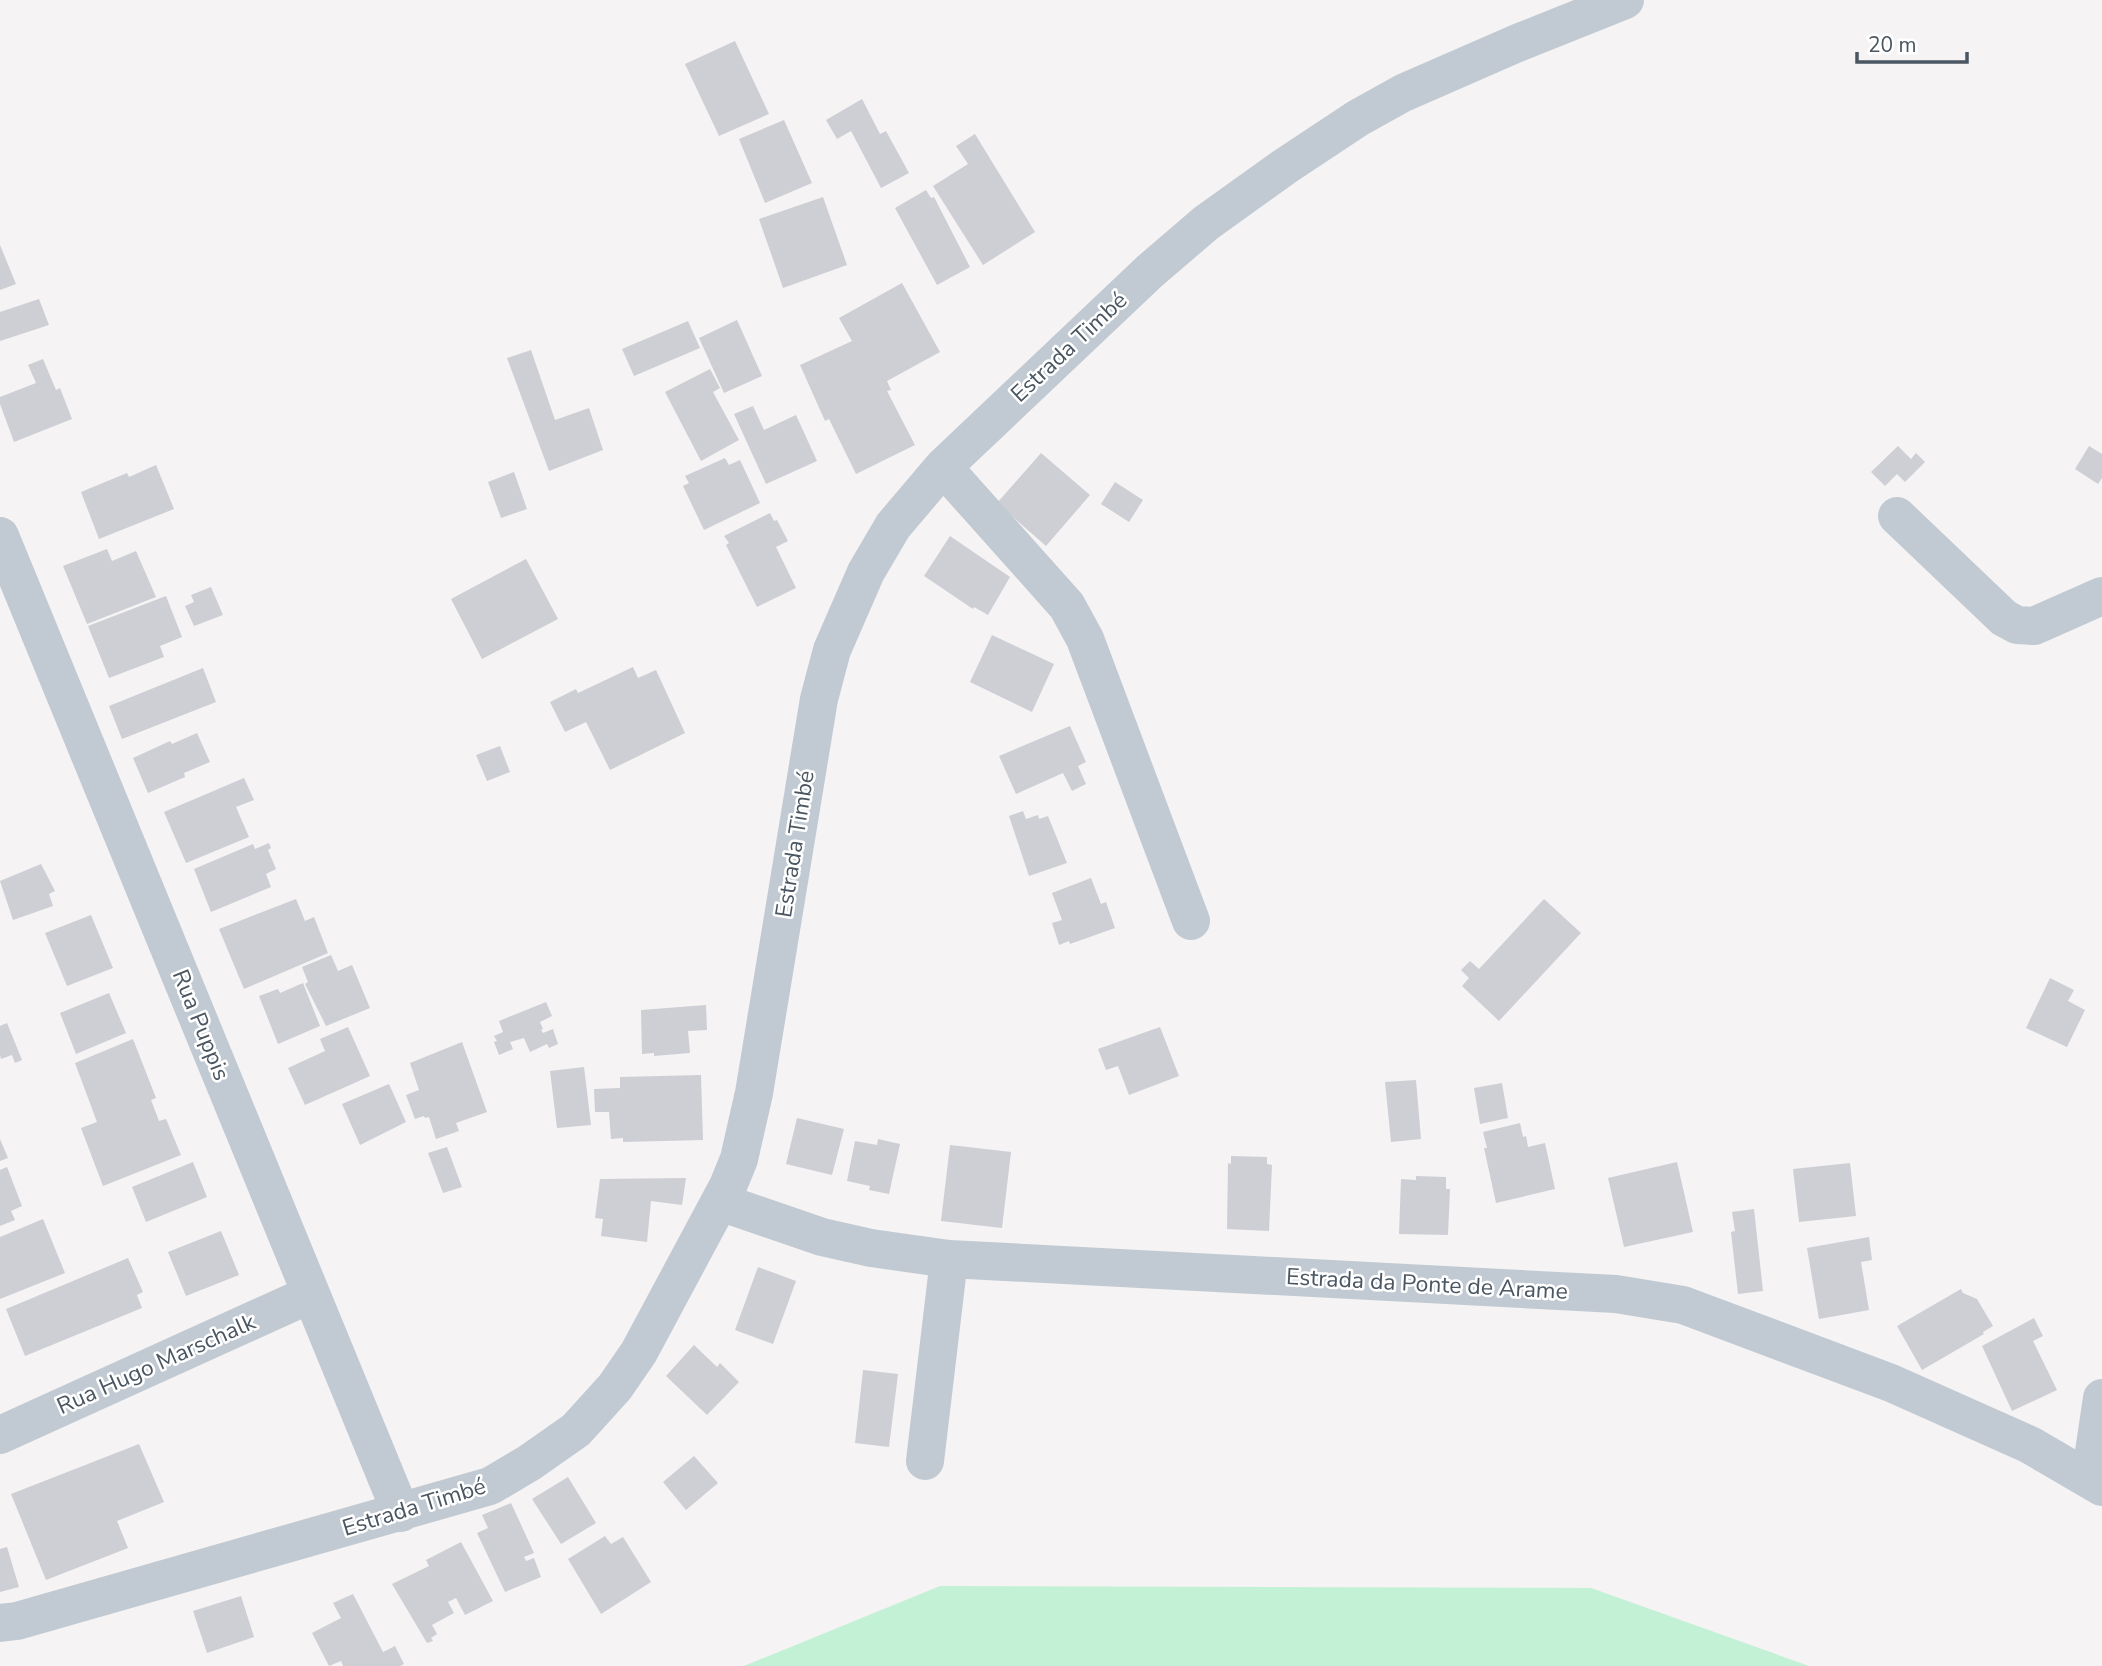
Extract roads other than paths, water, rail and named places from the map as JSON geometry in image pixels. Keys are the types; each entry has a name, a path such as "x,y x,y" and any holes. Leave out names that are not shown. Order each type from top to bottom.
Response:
{"street":[{"name":"Estrada Timbé","path":"0,1623 17,1621 490,1486 576,1430 615,1387 639,1352 720,1202 739,1159 754,1093 819,699 832,650 866,572 893,526 943,467 1150,271 1206,223 1358,118 1403,93 1520,41 1625,0"},
{"path":"943,467 1067,606 1085,639 1191,921"},
{"path":"1897,516 2004,618 2017,625 2034,626 2102,596"},
{"name":"Rua Puppis","path":"0,536 401,1513"},
{"name":"Estrada da Ponte de Arame","path":"720,1202 822,1237 871,1248 949,1259 1602,1293 1682,1305 1891,1383 2030,1444 2096,1483"},
{"path":"925,1461 949,1259"},
{"name":"Rua Hugo Marschalk","path":"0,1434 311,1294"},
{"path":"2096,1483 2102,1398"}]}
